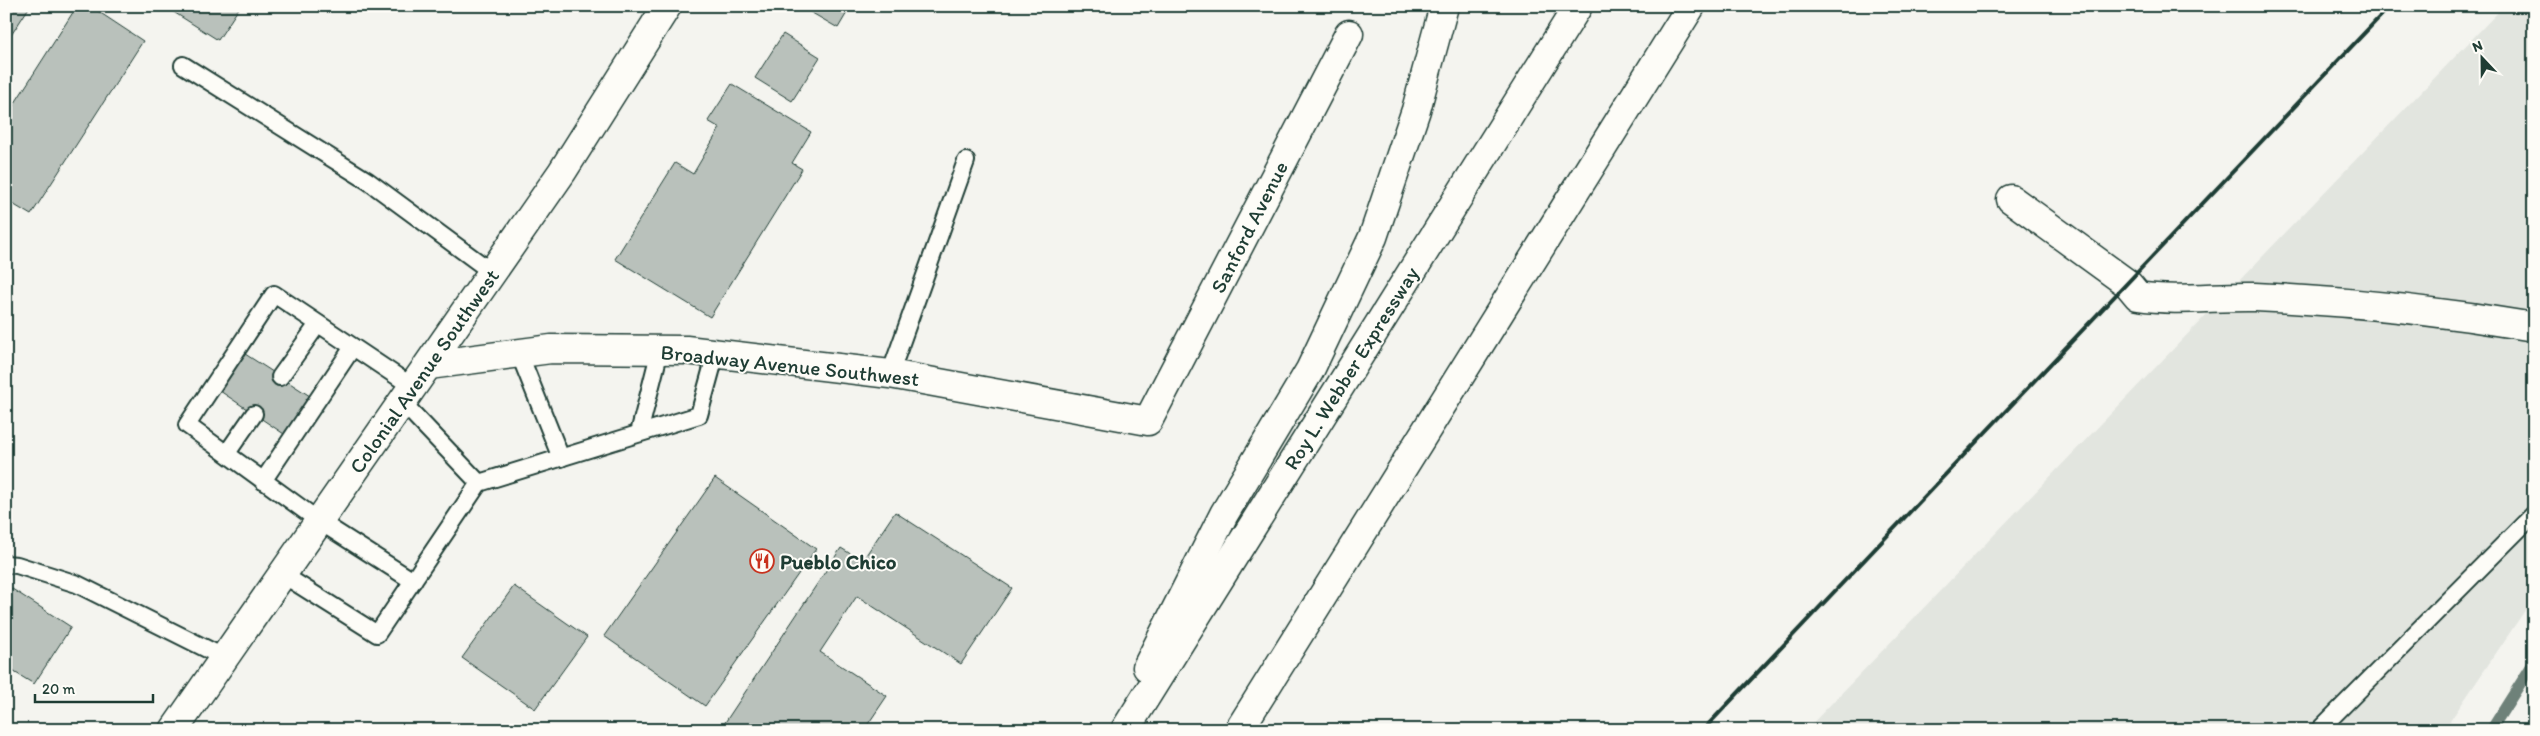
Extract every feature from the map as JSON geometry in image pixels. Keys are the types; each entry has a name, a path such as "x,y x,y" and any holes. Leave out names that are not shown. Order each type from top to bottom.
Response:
{"main road":[{"name":"Colonial Avenue Southwest","path":"174,730 493,274 562,172 667,6"},
{"path":"1117,730 1167,624 1224,514 1310,370 1373,237 1416,110 1444,6"},
{"name":"Roy L. Webber Expressway","path":"1125,730 1578,6"},
{"path":"1239,730 1691,6"},
{"name":"Sanford Avenue","path":"1148,421 1349,34"},
{"path":"2011,199 2128,284 2138,296 2158,299 2252,297 2357,303 2534,327"},
{"name":"Broadway Avenue Southwest","path":"429,365 551,349 660,350 716,353 890,374 1148,421"}],"lane":[{"path":"182,65 368,181 493,274"},
{"path":"890,374 966,161"},
{"path":"413,581 319,521 187,425 274,294 353,348 407,395 479,483"},
{"path":"280,377 318,324"},
{"path":"263,481 353,348"},
{"path":"639,433 660,350"},
{"path":"519,353 561,458"},
{"path":"282,574 377,634 479,483 699,415 716,353"},
{"path":"227,453 254,414"},
{"path":"2319,730 2534,514"},
{"path":"6,564 17,565 77,584 224,657"}],"shaded area":[{"path":"2504,6 2534,6 2534,597 2444,730 1806,730"}],"building":[{"path":"6,6 30,6 6,43"},
{"path":"77,6 90,6 143,41 31,215 6,200 6,117"},
{"path":"164,6 237,6 239,8 218,40"},
{"path":"800,6 851,6 838,28"},
{"path":"783,34 820,57 792,101 755,78"},
{"path":"732,84 811,132 792,163 802,169 710,317 615,259 675,163 693,174 720,128 708,121"},
{"path":"242,352 313,398 287,436 217,389"},
{"path":"715,478 816,549 705,706 604,636"},
{"path":"895,512 1012,588 961,664 857,596 820,652 887,696 864,730 720,730 841,548 862,561"},
{"path":"6,585 71,627 34,684 6,667"},
{"path":"514,586 587,637 535,709 462,658"}],"waterway":[{"path":"2491,730 2534,662"}],"railway":[{"path":"1703,730 2390,6"}],"place":[{"name":"Pueblo Chico","path":"762,561"}]}
